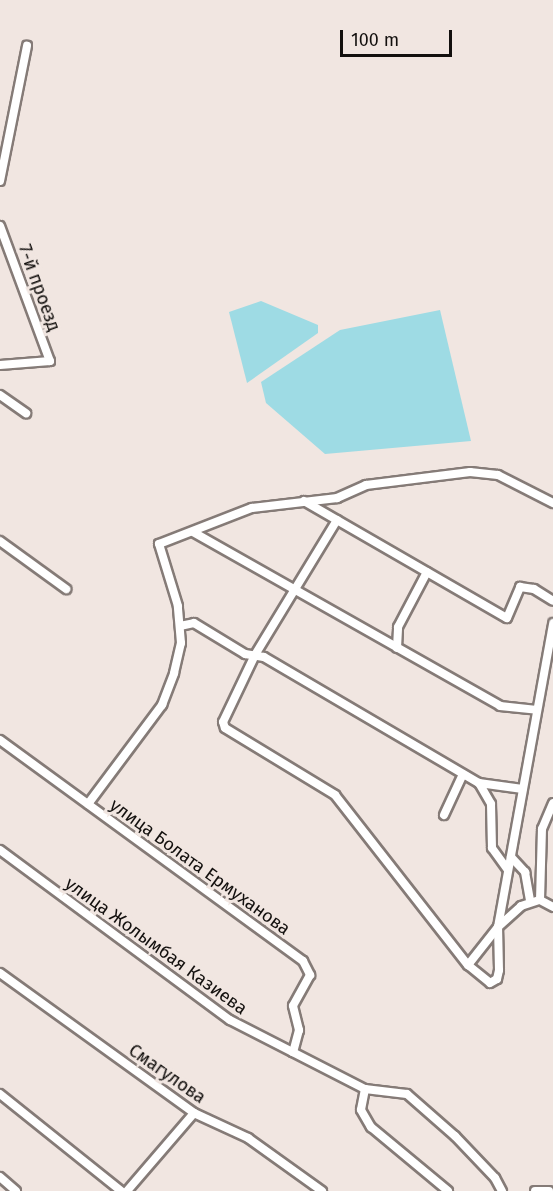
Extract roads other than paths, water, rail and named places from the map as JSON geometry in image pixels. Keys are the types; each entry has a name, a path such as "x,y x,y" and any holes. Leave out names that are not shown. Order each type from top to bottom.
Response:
{"street":[{"path":"0,181 27,46"},
{"name":"7-й проезд","path":"0,226 50,361 0,365"},
{"path":"0,395 26,413"},
{"path":"88,804 162,705 174,673 180,626 178,606 159,544 252,508 337,498 366,485 470,472 498,475 553,503"},
{"path":"304,501 507,618 520,587 534,589 553,601"},
{"path":"337,520 255,656 225,714 225,728 335,795 468,965 482,980 490,983 497,979 498,927 553,623"},
{"path":"193,532 500,706 537,710"},
{"path":"0,541 66,589"},
{"path":"397,648 398,627 427,572"},
{"path":"180,626 194,623 244,654 264,657 479,783 523,789"},
{"name":"улица Болата Ермуханова","path":"0,740 303,961 310,975 293,1006 299,1030 294,1052"},
{"path":"444,815 463,774"},
{"path":"479,783 491,804 492,849 508,870"},
{"path":"540,900 542,829 553,803"},
{"name":"улица Жолымбая Казиева","path":"0,850 230,1020 365,1089 407,1094 455,1136 495,1178 502,1191"},
{"path":"511,857 525,872 530,901"},
{"path":"468,965 498,927 530,901 540,900 553,907"},
{"name":"Смагулова","path":"0,973 194,1113 249,1138 322,1191"},
{"path":"365,1089 361,1110 371,1127 448,1191"},
{"path":"0,1094 121,1191"},
{"path":"127,1191 194,1113"},
{"path":"0,1177 16,1191"},
{"path":"535,1191 549,1191"}],"water":[{"path":"261,301 318,325 318,333 247,383 229,312"},
{"path":"440,310 471,441 325,454 266,403 261,382 340,330"}]}
